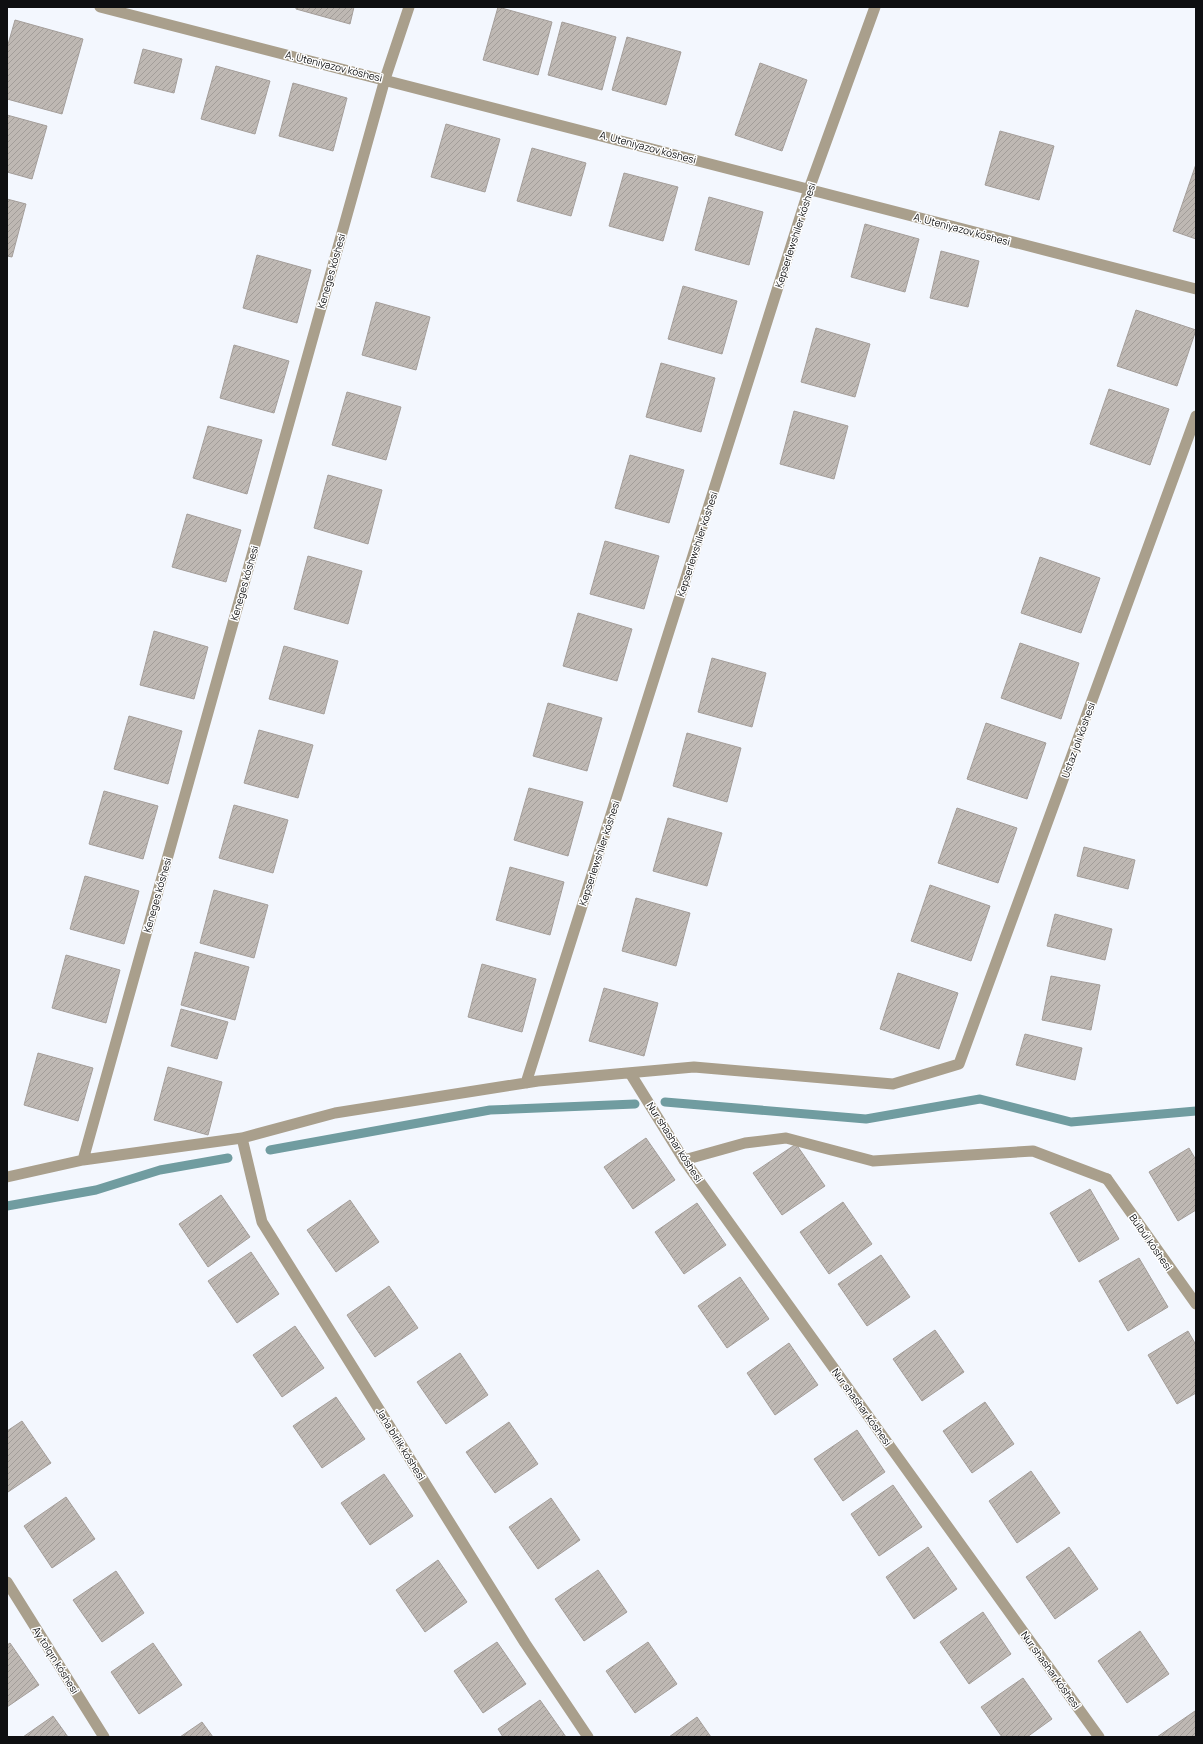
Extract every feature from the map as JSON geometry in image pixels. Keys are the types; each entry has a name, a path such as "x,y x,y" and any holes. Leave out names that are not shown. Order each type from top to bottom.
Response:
{"street":[{"name":"A. Uteniyazov kóshesi","path":"100,7 385,79 1196,289"},
{"name":"Keneges kóshesi","path":"83,1160 385,79 409,7"},
{"name":"Kepserlewshiler kóshesi","path":"526,1083 809,189 875,7"},
{"name":"Ustaz jolı kóshesi","path":"630,1073 694,1067 893,1084 959,1064 1196,416"},
{"path":"7,1177 83,1160 242,1138 335,1114 526,1083 630,1073"},
{"name":"Nur shashar kóshesi","path":"630,1073 684,1160 1099,1737"},
{"name":"Jańa birlik kóshesi","path":"242,1138 262,1222 525,1643 588,1737"},
{"name":"Búlbúl kóshesi","path":"684,1160 745,1143 786,1138 874,1161 1034,1151 1107,1179 1196,1304"},
{"name":"Ay tolqın kóshesi","path":"7,1582 104,1737"}],"building":[{"path":"296,7 354,7 350,24 296,9"},
{"path":"498,7 552,22 538,75 483,60"},
{"path":"15,20 83,39 62,114 7,99 7,48"},
{"path":"562,22 616,37 602,90 548,75"},
{"path":"627,37 681,52 666,105 612,90"},
{"path":"143,49 182,59 174,93 134,83"},
{"path":"760,63 807,80 782,151 735,135"},
{"path":"216,66 270,81 255,134 201,119"},
{"path":"293,83 347,98 333,151 279,136"},
{"path":"7,115 47,126 32,179 7,172"},
{"path":"446,124 500,139 485,192 431,177"},
{"path":"1000,131 1054,146 1039,200 985,185"},
{"path":"532,148 586,163 571,216 517,201"},
{"path":"1196,164 1196,239 1173,231"},
{"path":"624,173 678,187 663,241 609,226"},
{"path":"709,197 763,212 749,265 695,250"},
{"path":"7,199 26,204 12,257 7,256"},
{"path":"865,224 919,239 905,292 851,277"},
{"path":"941,251 979,261 968,307 930,298"},
{"path":"257,255 311,270 297,323 243,308"},
{"path":"683,286 737,301 722,354 668,339"},
{"path":"376,302 430,317 416,370 362,355"},
{"path":"1136,310 1196,330 1177,386 1117,366"},
{"path":"816,328 870,344 855,397 801,382"},
{"path":"234,345 289,361 274,413 220,398"},
{"path":"661,363 715,378 701,432 646,417"},
{"path":"1109,389 1169,409 1150,465 1090,444"},
{"path":"347,392 401,407 386,460 332,445"},
{"path":"794,411 848,426 834,479 780,464"},
{"path":"208,426 262,440 247,494 193,478"},
{"path":"630,455 684,470 669,523 615,508"},
{"path":"328,475 382,490 368,544 314,528"},
{"path":"187,514 241,530 226,582 172,567"},
{"path":"605,541 659,556 644,609 590,594"},
{"path":"308,556 362,571 348,624 294,609"},
{"path":"1040,557 1100,578 1081,633 1021,613"},
{"path":"578,613 632,629 617,681 563,666"},
{"path":"154,631 208,647 194,699 140,685"},
{"path":"1020,643 1079,663 1061,719 1001,698"},
{"path":"284,646 338,661 324,714 269,699"},
{"path":"712,658 766,673 752,727 698,712"},
{"path":"548,703 602,718 587,771 533,756"},
{"path":"129,716 182,731 168,784 114,769"},
{"path":"986,723 1046,743 1027,799 967,779"},
{"path":"259,730 313,745 298,798 244,783"},
{"path":"687,733 741,748 727,802 673,786"},
{"path":"529,788 583,802 568,856 514,840"},
{"path":"104,791 158,806 143,859 89,844"},
{"path":"234,805 288,820 273,873 219,858"},
{"path":"957,808 1017,828 998,883 938,863"},
{"path":"668,818 722,833 707,886 653,871"},
{"path":"1084,847 1135,860 1128,889 1077,876"},
{"path":"510,867 564,882 550,935 496,920"},
{"path":"85,876 139,891 124,944 70,929"},
{"path":"930,885 990,906 971,961 911,941"},
{"path":"214,890 268,905 254,958 200,943"},
{"path":"636,898 690,913 676,966 622,951"},
{"path":"1055,914 1112,929 1105,960 1047,946"},
{"path":"195,952 249,967 235,1020 181,1005"},
{"path":"66,955 120,970 106,1023 52,1008"},
{"path":"482,964 536,979 522,1032 468,1017"},
{"path":"898,973 958,993 939,1049 880,1029"},
{"path":"1051,976 1100,985 1091,1030 1042,1020"},
{"path":"604,988 658,1003 644,1056 589,1041"},
{"path":"181,1009 228,1022 217,1059 171,1046"},
{"path":"1025,1034 1082,1048 1075,1080 1016,1065"},
{"path":"38,1053 93,1068 78,1121 24,1105"},
{"path":"168,1067 222,1082 208,1135 154,1120"},
{"path":"646,1138 675,1180 633,1209 604,1167"},
{"path":"796,1144 825,1186 782,1215 753,1173"},
{"path":"1189,1148 1196,1160 1196,1210 1178,1221 1149,1172"},
{"path":"1090,1189 1119,1239 1079,1262 1050,1213"},
{"path":"221,1195 250,1237 208,1267 179,1224"},
{"path":"350,1200 379,1242 336,1272 307,1230"},
{"path":"843,1202 872,1244 829,1274 800,1232"},
{"path":"697,1203 726,1245 684,1274 655,1232"},
{"path":"251,1252 279,1294 237,1323 208,1281"},
{"path":"881,1255 910,1297 867,1326 838,1284"},
{"path":"1139,1258 1168,1307 1128,1331 1099,1281"},
{"path":"740,1277 769,1319 727,1348 698,1306"},
{"path":"389,1286 418,1328 375,1357 347,1315"},
{"path":"295,1326 324,1368 282,1397 253,1355"},
{"path":"935,1330 964,1372 922,1401 893,1359"},
{"path":"1188,1331 1196,1345 1196,1393 1177,1404 1148,1355"},
{"path":"789,1343 818,1385 775,1415 747,1373"},
{"path":"460,1353 488,1395 446,1424 417,1382"},
{"path":"336,1397 365,1439 322,1468 293,1426"},
{"path":"985,1402 1014,1444 972,1473 943,1431"},
{"path":"22,1421 51,1463 8,1492 7,1431"},
{"path":"509,1422 538,1464 495,1493 466,1452"},
{"path":"857,1430 885,1472 843,1501 814,1459"},
{"path":"1031,1471 1060,1513 1017,1543 989,1501"},
{"path":"384,1474 413,1516 370,1545 341,1503"},
{"path":"893,1485 922,1527 879,1556 851,1514"},
{"path":"66,1497 95,1539 52,1568 24,1526"},
{"path":"551,1498 580,1540 538,1569 509,1527"},
{"path":"928,1547 957,1589 914,1619 886,1577"},
{"path":"1069,1547 1098,1589 1055,1619 1026,1577"},
{"path":"438,1560 467,1602 425,1632 396,1590"},
{"path":"598,1570 627,1612 584,1641 555,1599"},
{"path":"116,1571 144,1613 102,1642 73,1600"},
{"path":"983,1612 1011,1654 969,1684 940,1642"},
{"path":"1140,1631 1169,1674 1127,1703 1098,1661"},
{"path":"497,1642 526,1684 483,1713 454,1671"},
{"path":"648,1642 677,1684 635,1713 606,1671"},
{"path":"10,1643 39,1685 7,1707 7,1645"},
{"path":"153,1643 182,1685 139,1714 111,1672"},
{"path":"1023,1678 1052,1719 1027,1737 1002,1737 981,1707"},
{"path":"540,1700 566,1737 503,1737 498,1729"},
{"path":"1195,1711 1196,1737 1157,1737"},
{"path":"53,1716 68,1737 23,1737"},
{"path":"697,1717 711,1737 669,1737"},
{"path":"202,1722 213,1737 180,1737"}],"waterway":[{"path":"665,1102 866,1119 980,1099 1071,1122 1196,1111"},
{"path":"270,1150 490,1110 635,1104"},
{"path":"7,1206 96,1190 160,1170 228,1158"}]}
